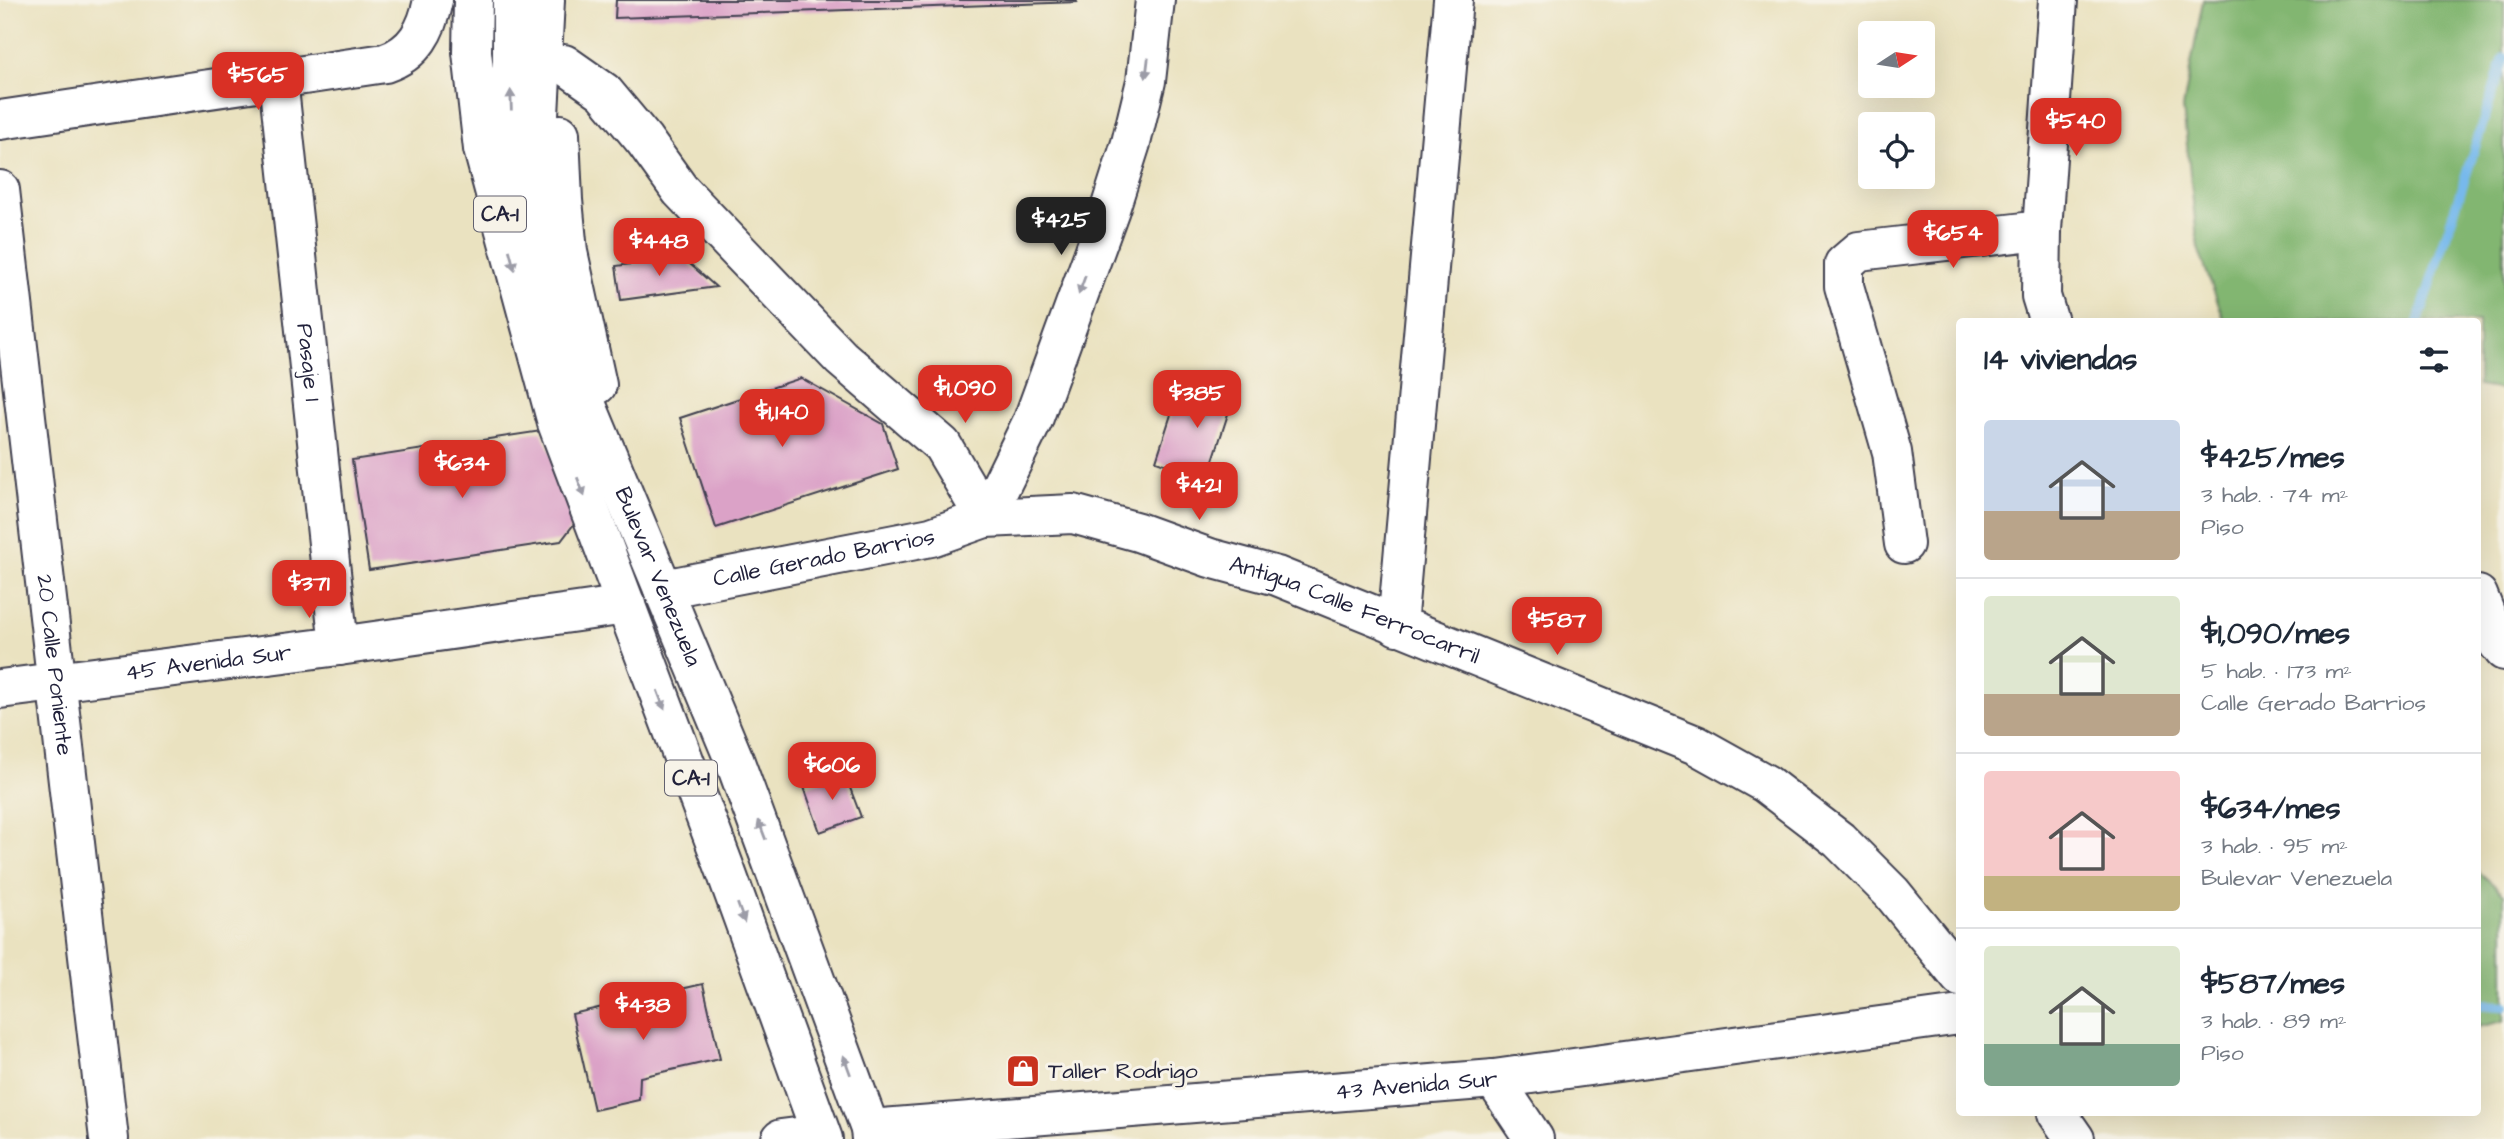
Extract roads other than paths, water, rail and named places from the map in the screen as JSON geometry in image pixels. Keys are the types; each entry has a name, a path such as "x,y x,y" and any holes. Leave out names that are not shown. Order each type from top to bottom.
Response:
{"main road":[{"path":"0,120 385,63 405,53 417,42 427,27 433,0"},
{"name":"Bulevar Venezuela","path":"473,0 472,52 483,149 557,423 724,866 821,1137"},
{"name":"Bulevar Venezuela","path":"512,0 512,125 551,319 760,826 870,1134"},
{"path":"545,0 538,134 542,207 555,262 622,493"},
{"path":"566,0 559,121 568,252 622,493"},
{"path":"985,518 1033,420 1110,209 1131,143 1146,81 1155,0"},
{"path":"1397,626 1453,0"},
{"path":"2048,318 2041,296 2042,230 2058,0"},
{"path":"564,65 604,92 644,140 680,190 841,358 942,445 985,518"},
{"name":"Pasaje 1","path":"278,79 339,646"},
{"name":"20 Calle Poniente","path":"0,190 109,1139"},
{"path":"1904,544 1892,452 1844,286 1844,264 1859,251 2042,230"},
{"name":"Antigua Calle Ferrocarril","path":"985,518 1073,514 1138,532 1210,558 1277,576 1696,744 1766,784 1839,840 1892,893 1956,972"},
{"name":"Calle Gerado Barrios","path":"663,589 931,537 985,518"},
{"path":"2481,602 2497,642 2504,651"},
{"name":"45 Avenida Sur","path":"0,689 339,646 626,605"},
{"name":"43 Avenida Sur","path":"870,1134 1494,1079 1956,1016"},
{"path":"1494,1079 1534,1139"},
{"path":"2059,1116 2075,1139"},
{"path":"781,1139 821,1137"}],"waterway":[{"path":"2419,318 2504,58"},
{"path":"2481,1005 2504,1006"}],"place":[{"name":"Taller Rodrigo","path":"1023,1071"}]}
